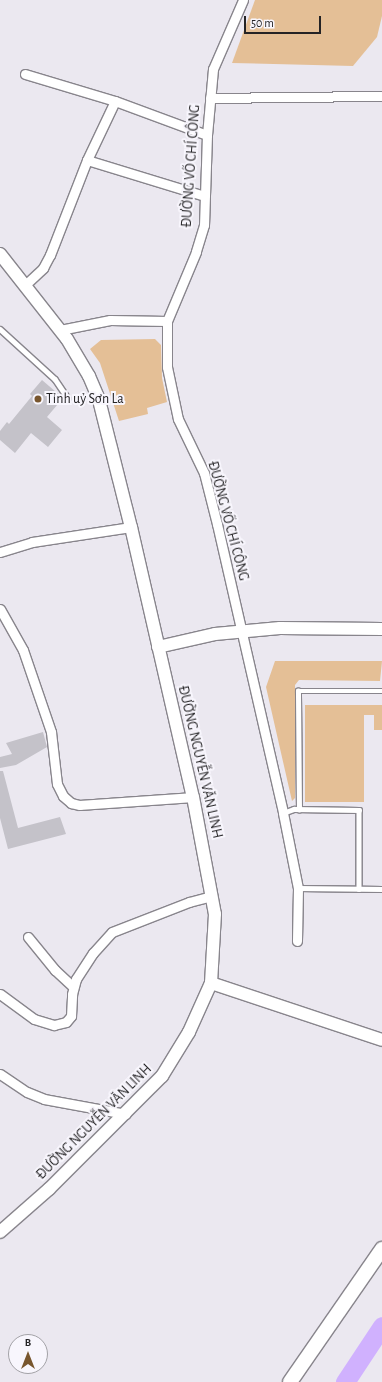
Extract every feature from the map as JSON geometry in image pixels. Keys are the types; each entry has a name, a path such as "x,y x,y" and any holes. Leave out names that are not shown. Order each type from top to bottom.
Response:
{"main road":[{"path":"290,1382 382,1249"}],"street":[{"name":"ĐƯỜNG VÕ CHÍ CÔNG","path":"243,0 216,57 210,98 207,135 204,225 196,252 167,321 167,367 171,392 178,419 204,473 242,631 283,813 298,888 297,941"},
{"path":"25,74 114,101 207,135"},
{"path":"210,98 382,96"},
{"path":"25,285 43,268 50,255 87,160 114,101"},
{"path":"87,160 205,196"},
{"name":"ĐƯỜNG NGUYỄN VĂN LINH","path":"0,254 60,330 88,376 99,400 131,527 193,797 212,896 215,940 211,983 189,1032 162,1076 126,1114 49,1189 0,1232"},
{"path":"60,330 110,320 167,321"},
{"path":"0,552 32,542 131,527"},
{"path":"0,609 23,650 51,732 57,784 63,796 71,803 80,805 193,797"},
{"path":"158,646 215,634 280,628 382,629"},
{"path":"0,994 34,1018 54,1024 66,1022 70,1016 73,987 92,953 112,932 189,902 212,896"},
{"path":"28,937 55,970 73,987"},
{"path":"211,983 382,1040"},
{"path":"0,1074 27,1092 44,1099 126,1114"}],"lane":[{"path":"0,329 55,379 68,398"},
{"path":"299,810 298,691 382,691"},
{"path":"283,813 299,810 359,810 359,889"},
{"path":"298,888 382,889"}],"shaded area":[{"path":"255,0 382,0 382,16 377,37 353,66 232,63"},
{"path":"155,339 161,345 162,378 167,402 147,408 148,414 119,421 100,363 90,349 101,340"},
{"path":"275,661 382,661 380,681 299,680 295,685 295,798 292,801 266,687"},
{"path":"305,705 382,705 382,730 374,730 374,715 364,715 364,802 305,802"}],"building":[{"path":"42,380 63,398 47,417 62,430 48,447 31,433 15,453 0,440 0,431 7,422 9,424 32,396 30,394"},
{"path":"43,732 47,747 16,765 0,768 0,757 12,754 6,743"},
{"path":"0,771 3,771 18,828 60,817 66,834 8,849 0,818"}],"waterway":[{"path":"345,1382 382,1326"}],"place":[{"name":"Tỉnh uỷ Sơn La","path":"38,399"}]}
